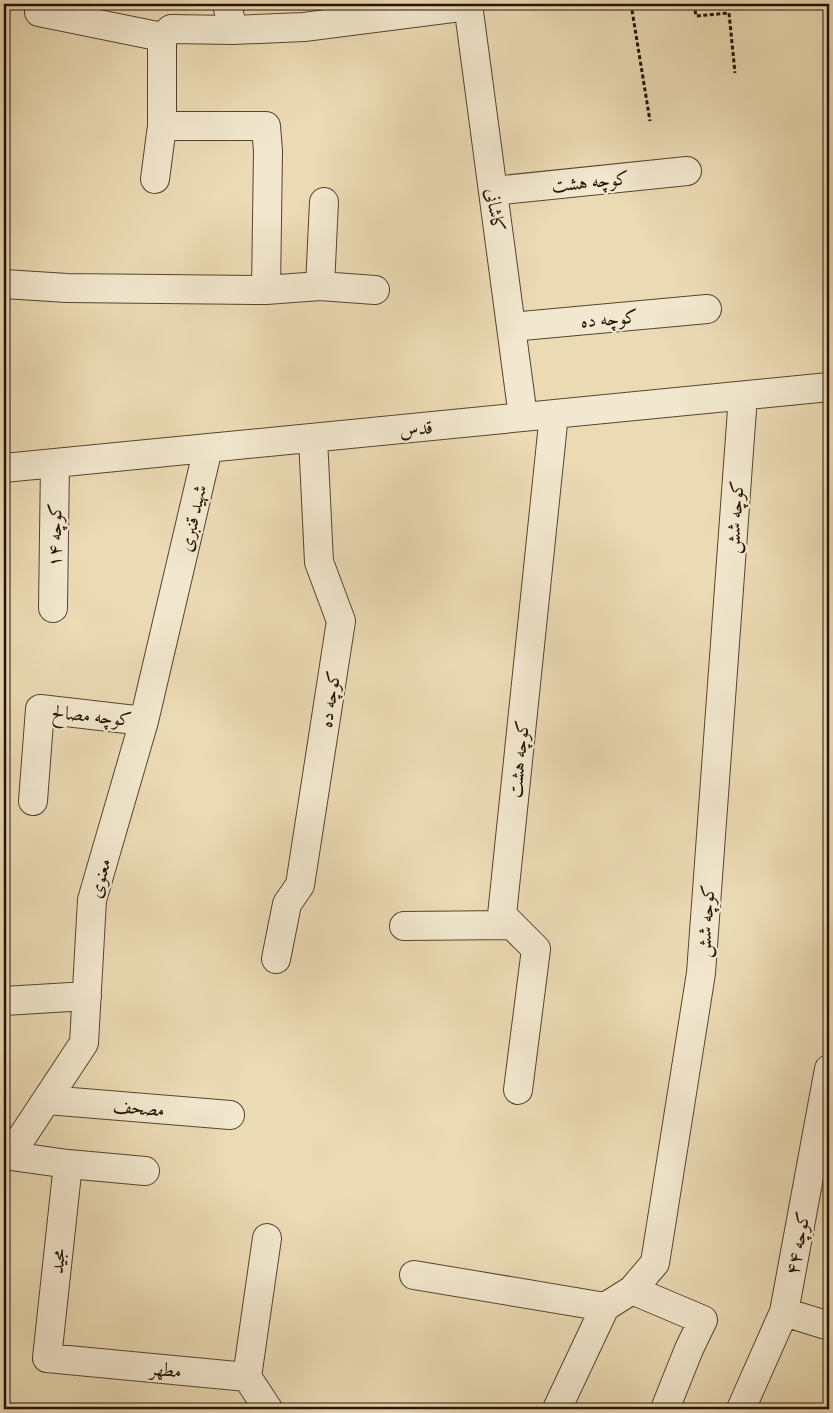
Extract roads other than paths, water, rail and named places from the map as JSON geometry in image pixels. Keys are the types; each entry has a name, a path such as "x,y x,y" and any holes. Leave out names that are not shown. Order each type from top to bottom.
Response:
{"street":[{"path":"40,4 39,12 162,37"},
{"path":"227,4 234,30"},
{"path":"155,179 162,126 162,37 171,29 234,30 304,27 468,5"},
{"name":"کاشانی","path":"468,5 523,417"},
{"path":"162,126 266,126 268,151 266,290"},
{"name":"کوچه هشت","path":"493,191 687,171"},
{"path":"320,286 324,202"},
{"path":"4,284 66,288 266,290 320,286 375,290"},
{"name":"کوچه ده","path":"511,327 707,309"},
{"name":"قدس","path":"4,468 829,387"},
{"name":"کوچه شش","path":"605,1307 632,1290 655,1263 701,972 743,396"},
{"name":"کوچه هشت","path":"518,1090 536,949 502,915 554,414"},
{"name":"کوچه ده","path":"276,959 287,904 300,885 341,621 319,562 313,438"},
{"name":"شهید قنبری","path":"176,588 208,448"},
{"name":"کوچه ۱۴","path":"53,608 55,463"},
{"name":"معنوی","path":"4,1146 20,1140 84,1044 92,900 144,721 176,588"},
{"name":"کوچه مصالح","path":"33,801 40,709 144,721"},
{"path":"404,926 512,925"},
{"path":"4,1001 87,996"},
{"name":"کوچه ۴۴","path":"741,1409 784,1312 829,1069"},
{"name":"مصحف","path":"47,1100 230,1114"},
{"path":"4,1154 68,1164 145,1171"},
{"name":"مجید","path":"47,1358 68,1164"},
{"path":"267,1238 247,1377 268,1409"},
{"path":"414,1275 605,1307 557,1409"},
{"path":"632,1290 703,1320 665,1409"},
{"path":"784,1312 829,1326"},
{"name":"مطهر","path":"47,1358 247,1377"}]}
